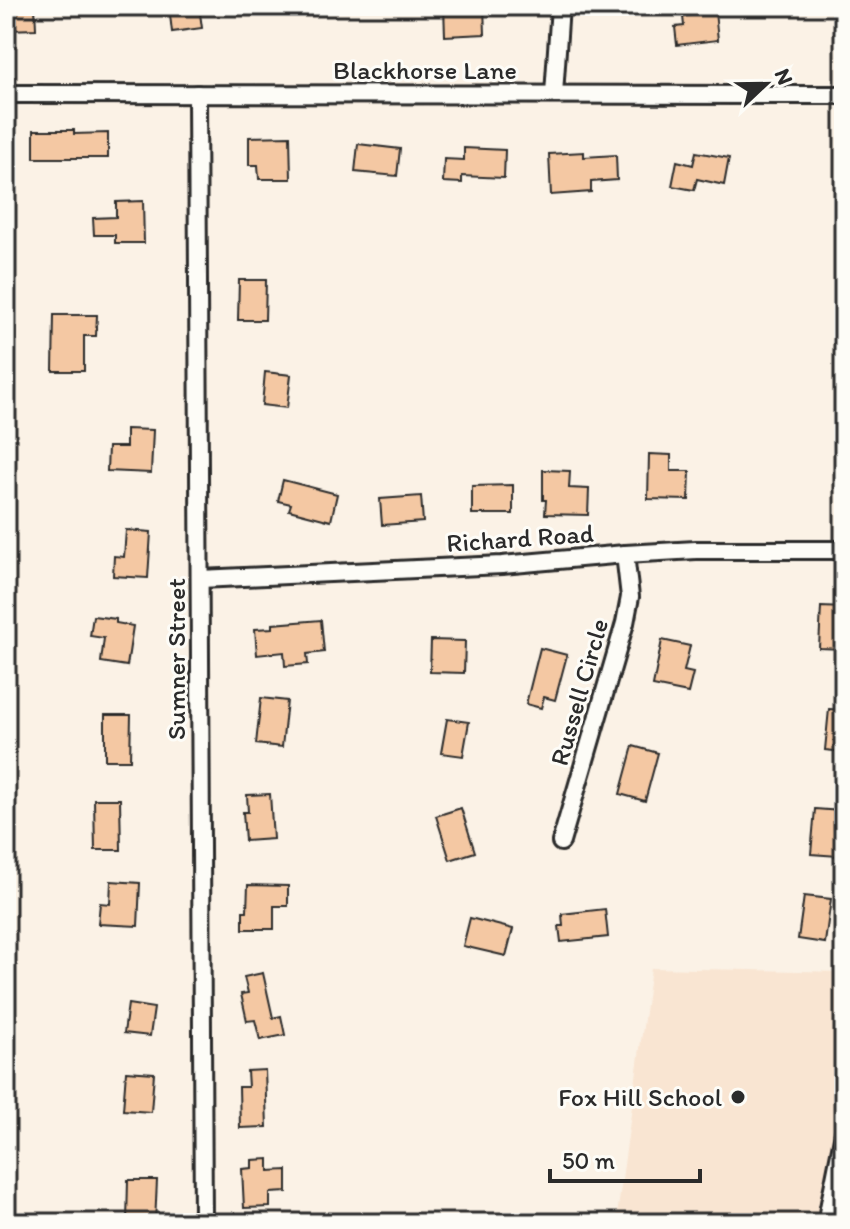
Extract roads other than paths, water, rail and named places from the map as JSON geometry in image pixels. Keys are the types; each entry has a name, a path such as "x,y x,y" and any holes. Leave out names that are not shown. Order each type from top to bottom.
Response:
{"street":[{"path":"554,94 560,6"},
{"name":"Blackhorse Lane","path":"6,94 844,95"},
{"name":"Sumner Street","path":"197,94 203,1223"},
{"name":"Richard Road","path":"200,579 502,565 733,548 844,550"},
{"name":"Russell Circle","path":"561,842 625,623 630,597 625,554"},
{"path":"826,1223 844,1133"}],"place":[{"name":"Fox Hill School","path":"738,1097"}]}
